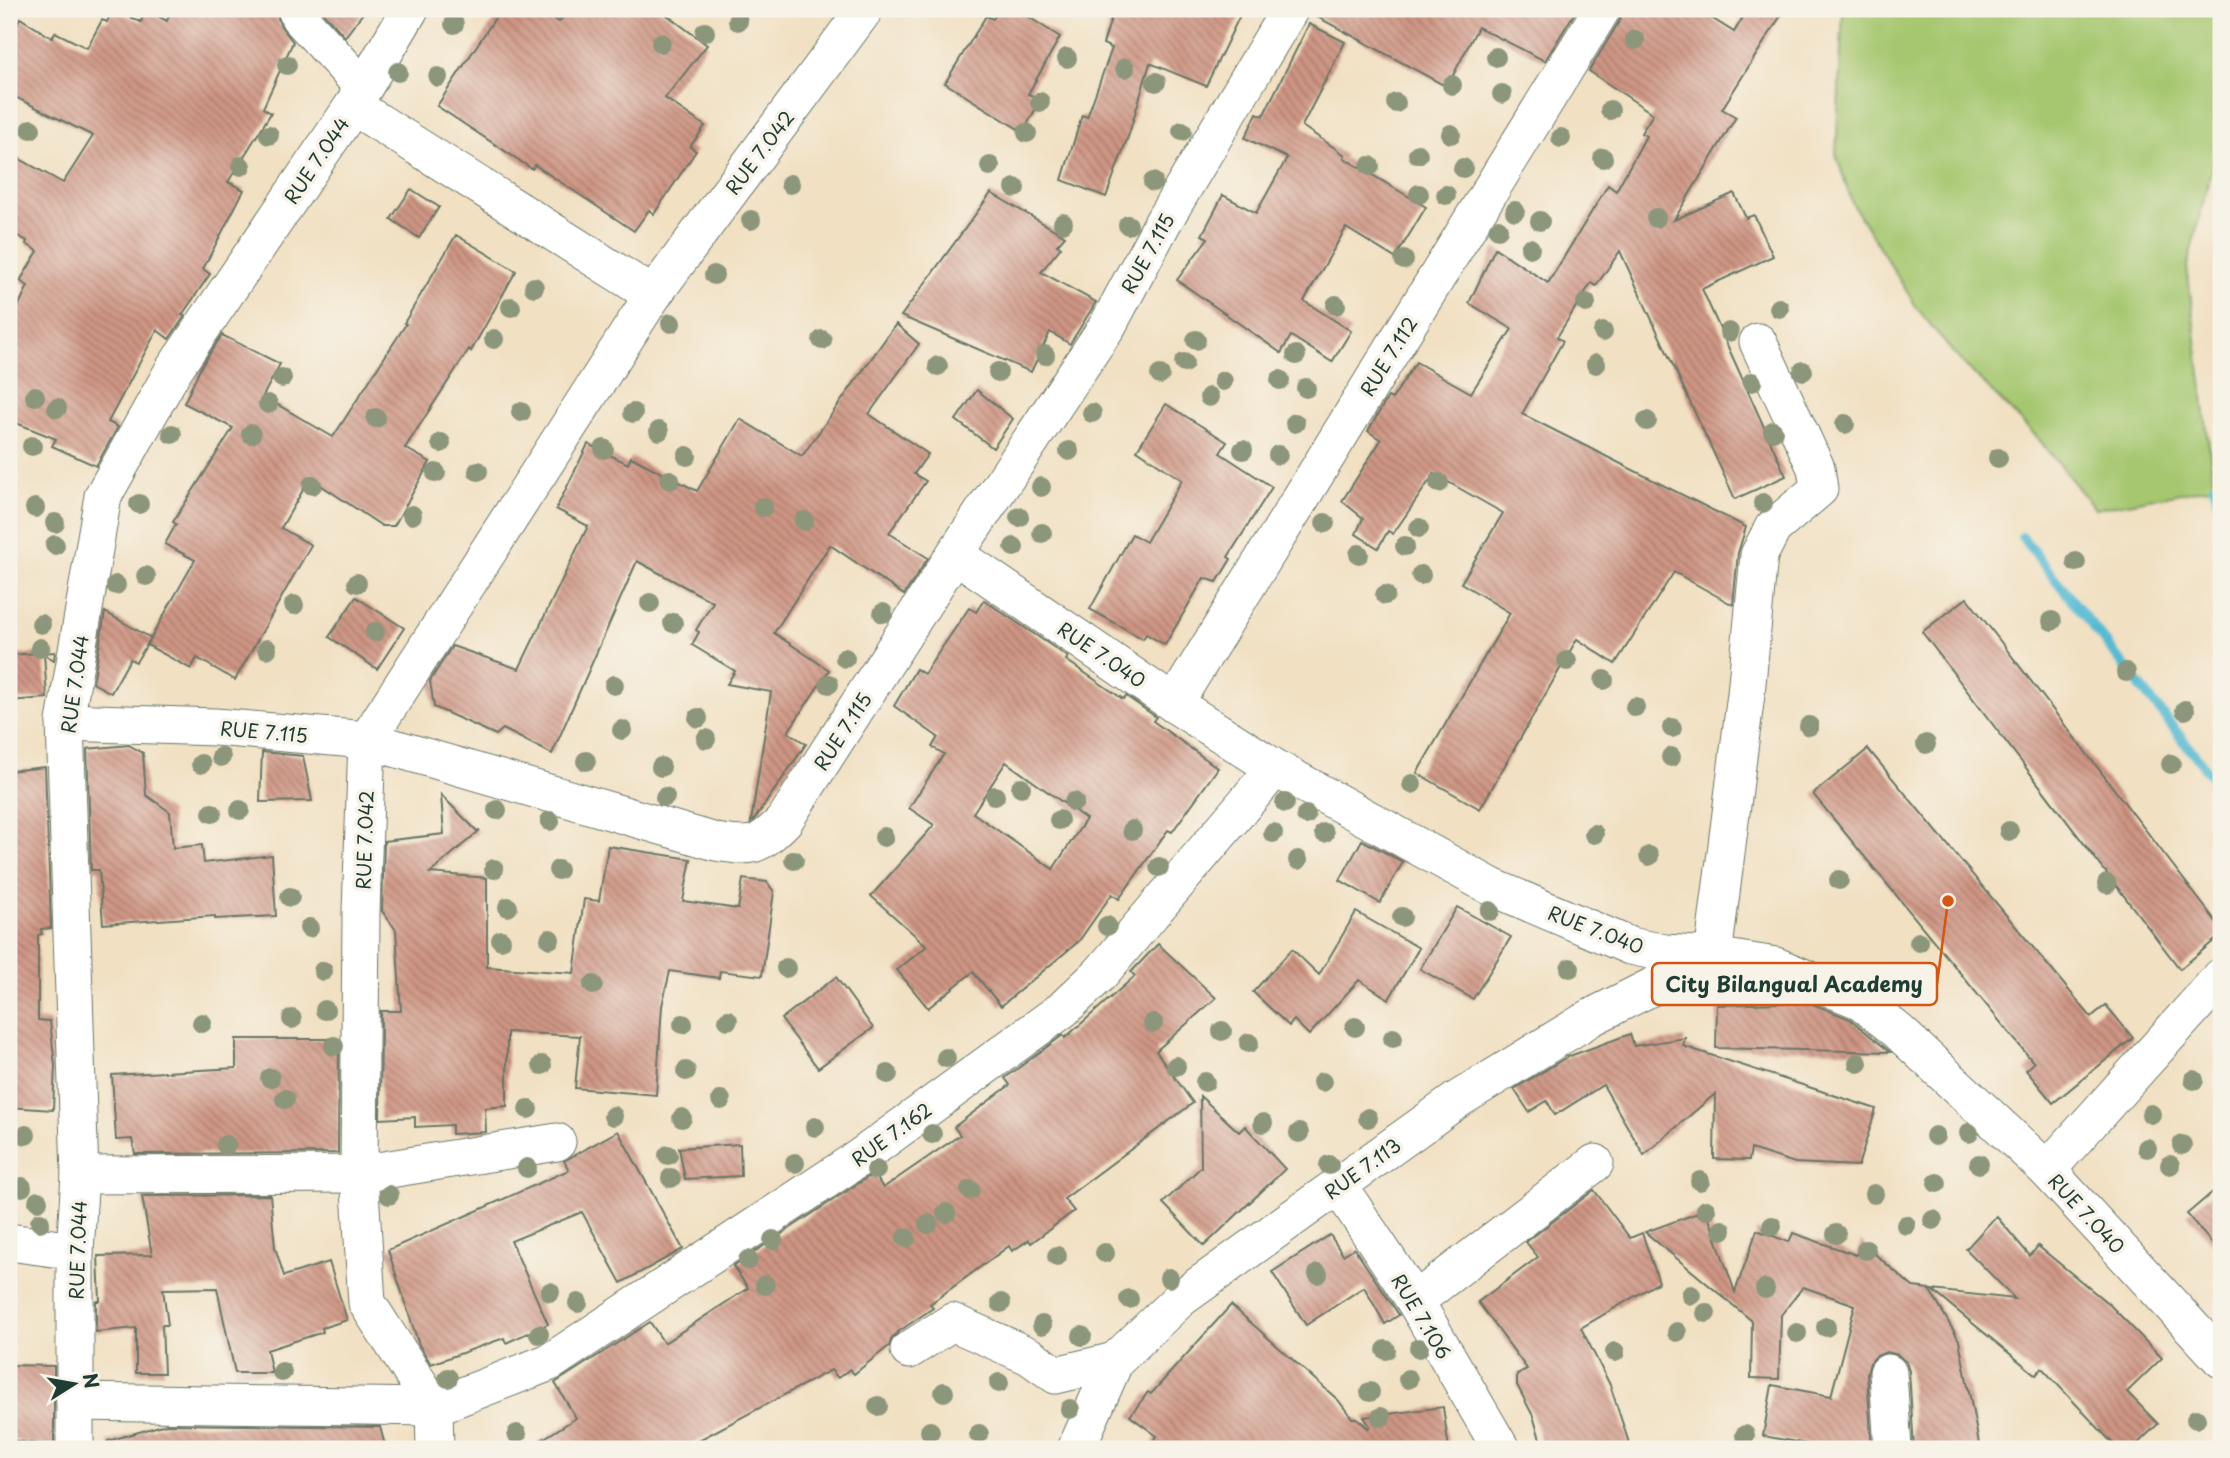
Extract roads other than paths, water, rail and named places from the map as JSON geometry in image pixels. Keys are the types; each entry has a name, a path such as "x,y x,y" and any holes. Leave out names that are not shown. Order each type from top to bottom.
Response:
{"street":[{"path":"296,9 299,18 358,97 653,295"},
{"name":"RUE 7.044","path":"75,1449 75,1251 80,1175 65,722 103,496 174,369 358,97 410,9"},
{"name":"RUE 7.042","path":"434,1407 367,1303 359,1174 361,912 367,740 653,295 865,9"},
{"name":"RUE 7.115","path":"65,722 215,727 367,740 716,842 744,847 766,839 784,821 955,554 1108,325 1163,222 1290,9"},
{"name":"RUE 7.112","path":"1174,704 1602,9"},
{"path":"1713,956 1746,694 1759,555 1773,528 1819,489 1816,468 1758,342"},
{"name":"RUE 7.040","path":"955,554 1174,704 1275,768 1492,887 1591,931 1642,948 1776,966 1861,1001 1899,1032 2047,1170 2221,1359"},
{"name":"RUE 7.162","path":"434,1407 550,1362 859,1158 1062,1010 1100,974 1275,768"},
{"name":"RUE 7.113","path":"1076,1449 1115,1361 1180,1299 1457,1100 1592,1017 1713,956"},
{"path":"2047,1170 2221,977"},
{"path":"80,1175 359,1174 557,1142"},
{"path":"1415,1301 1595,1163"},
{"name":"RUE 7.106","path":"1338,1185 1415,1301 1501,1449"},
{"path":"9,1242 75,1251"},
{"path":"909,1350 952,1322 1029,1356 1056,1375 1115,1361"},
{"path":"1888,1373 1893,1449"},
{"path":"75,1402 434,1407 435,1449"}],"waterway":[{"path":"2214,487 2221,506"},
{"path":"2022,537 2221,788"}],"place":[{"name":"City Bilangual Academy","path":"1948,901"}]}
